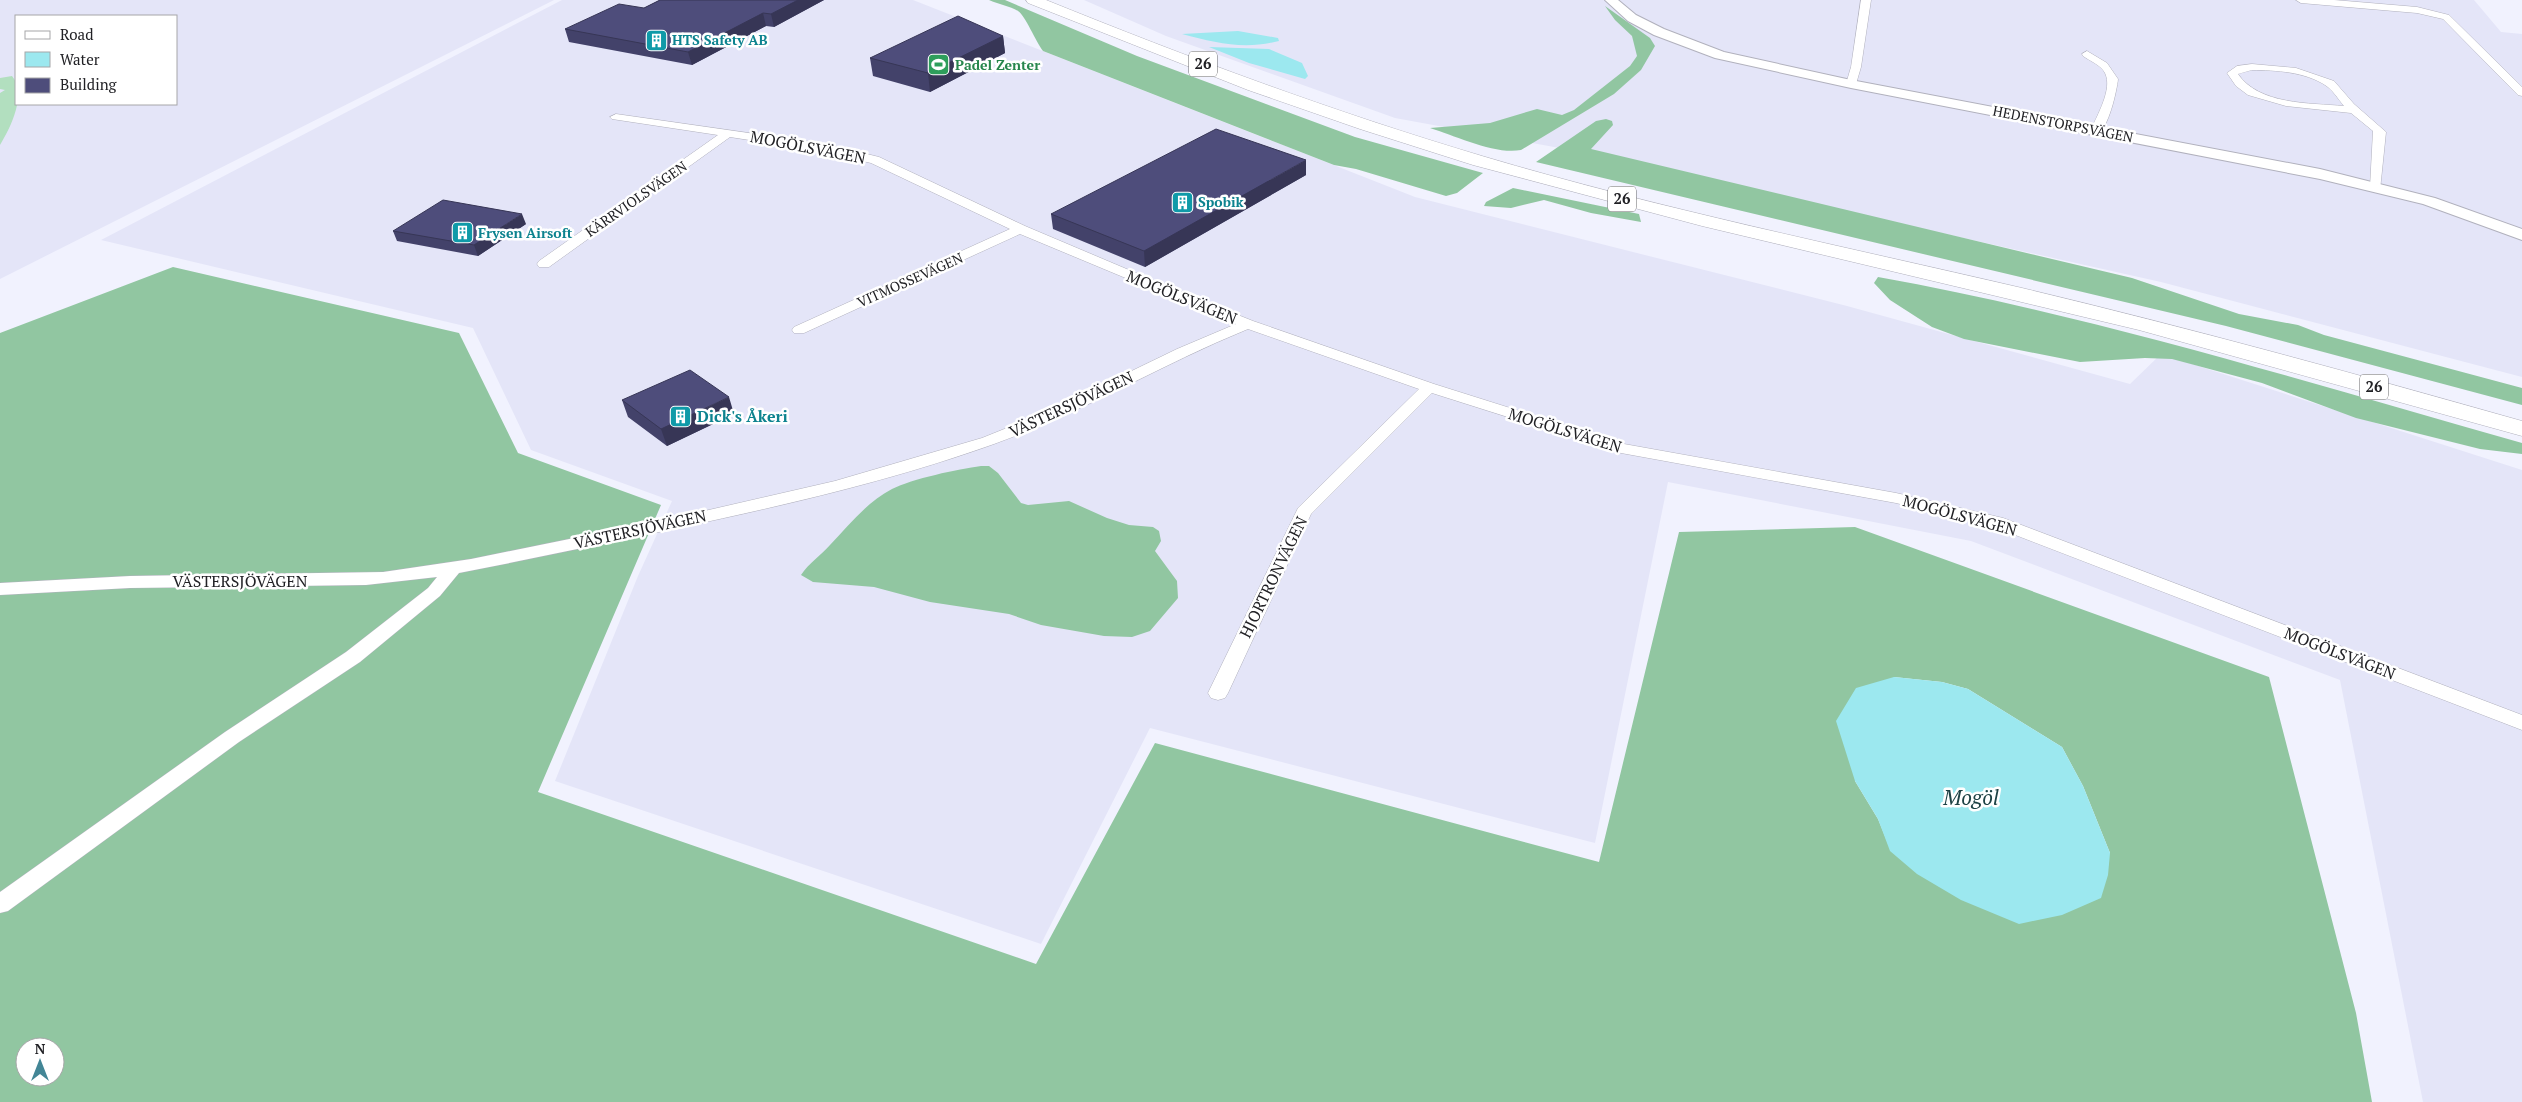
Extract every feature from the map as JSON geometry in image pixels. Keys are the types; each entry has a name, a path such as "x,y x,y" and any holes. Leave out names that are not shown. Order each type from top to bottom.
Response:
{"highway":[{"name":"26","path":"1033,0 1161,53 1265,92 1484,162 1621,199 2217,344 2522,429"},
{"name":"26","path":"1044,0 1176,54 1275,90 1380,125 1538,171 1769,230 2198,332 2522,421"}],"street":[{"name":"HEDENSTORPSVÄGEN","path":"1611,0 1632,18 1687,45 1738,60 2376,187 2429,201 2522,235"},
{"path":"1851,84 1856,67 1866,0"},
{"path":"2301,0 2417,10 2446,17 2522,93"},
{"path":"2087,54 2103,64 2111,73 2114,84 2097,130"},
{"path":"2354,110 2274,100 2254,95 2236,82 2232,73 2236,70 2254,67 2281,68 2312,75 2332,85 2354,110 2370,121 2380,132 2376,187"},
{"name":"MOGÖLSVÄGEN","path":"616,117 826,148 875,160 1020,229 1248,324 1429,387 1621,448 1896,498 1996,522 2522,723"},
{"name":"KÄRRVIOLSVÄGEN","path":"544,264 729,133"},
{"name":"VITMOSSEVÄGEN","path":"799,330 1020,229"},
{"name":"VÄSTERSJÖVÄGEN","path":"0,589 134,581 329,580 397,577 452,569 769,502 989,441 1046,419 1137,373 1248,324"},
{"name":"HJORTRONVÄGEN","path":"1218,693 1304,512 1429,387"},
{"path":"0,904 136,808 232,737 353,657 434,592 452,569"}],"shaded area":[{"path":"0,0 554,0 0,279"},
{"path":"562,0 913,0 1415,197 1847,306 2130,384 2161,354 2522,470 2522,1102 2423,1102 2340,680 1971,541 1668,482 1595,843 1150,728 1041,944 555,781 638,576 672,501 531,450 473,328 101,240"},
{"path":"1084,0 2474,0 2501,32 2522,34 2522,377 2161,282 1565,149 1395,118 1166,36"}],"green space":[{"path":"989,0 1005,0 1137,56 1355,137 1483,173 1457,193 1446,196 1356,169 1334,165 1043,51 1021,13"},
{"path":"1605,6 1650,38 1655,46 1641,70 1614,94 1521,150 1499,150 1430,128 1490,123 1537,109 1562,115 1574,110 1630,66 1637,56 1632,36 1615,20"},
{"path":"12,76 15,81 15,105 17,105 13,120 0,145 0,93 5,90 0,89 0,78"},
{"path":"1606,119 1612,121 1613,125 1591,149 2132,278 2239,314 2298,325 2324,335 2522,388 2522,405 2226,326 1536,162 1596,121"},
{"path":"1513,188 1639,214 1641,222 1591,213 1544,200 1511,208 1484,206 1486,202"},
{"path":"173,267 459,333 518,453 661,505 538,792 1036,964 1155,743 1599,862 1679,532 1855,527 2269,677 2356,1013 2372,1102 0,1102 0,333","holes":["1894,677 1942,682 1968,689 2062,747 2083,786 2110,853 1891,851 1878,819 1855,781"]},
{"path":"1878,277 2041,311 2202,352 2522,443 2522,454 2480,449 2356,418 2262,383 2172,359 2145,358 2080,362 1964,339 1932,327 1890,300 1874,283"},
{"path":"989,466 998,473 1021,503 1028,505 1069,501 1107,518 1129,525 1153,527 1159,531 1161,541 1155,551 1177,581 1178,598 1150,631 1132,637 1104,636 1041,625 1009,614 930,602 874,587 813,582 801,575 859,514 883,494 901,485 923,478"}],"water":[{"path":"1238,31 1278,38 1279,41 1266,44 1242,45 1218,43 1182,34"},
{"path":"1209,47 1269,49 1302,63 1308,76 1305,79 1249,63"},
{"name":"Mogöl","path":"1894,677 1942,682 1968,689 2062,747 2083,786 2110,853 2108,875 2101,898 2062,915 2019,924 1961,900 1917,874 1890,851 1878,819 1855,781 1836,721 1856,688"}],"building":[{"path":"660,0 798,0 771,14 763,13 688,52 565,29 619,4 644,8"},
{"path":"958,16 1003,36 928,73 870,58"},
{"name":"Spobik","path":"1216,129 1306,160 1144,251 1051,214"},
{"path":"443,200 522,214 474,245 393,231"},
{"path":"690,370 729,397 661,429 622,400"}],"place":[{"name":"HTS Safety AB","path":"656,40"},
{"name":"Padel Zenter","path":"939,65"},
{"name":"Spobik","path":"1182,202"},
{"name":"Frysen Airsoft","path":"462,233"},
{"name":"Dick's Åkeri","path":"681,416"}]}
